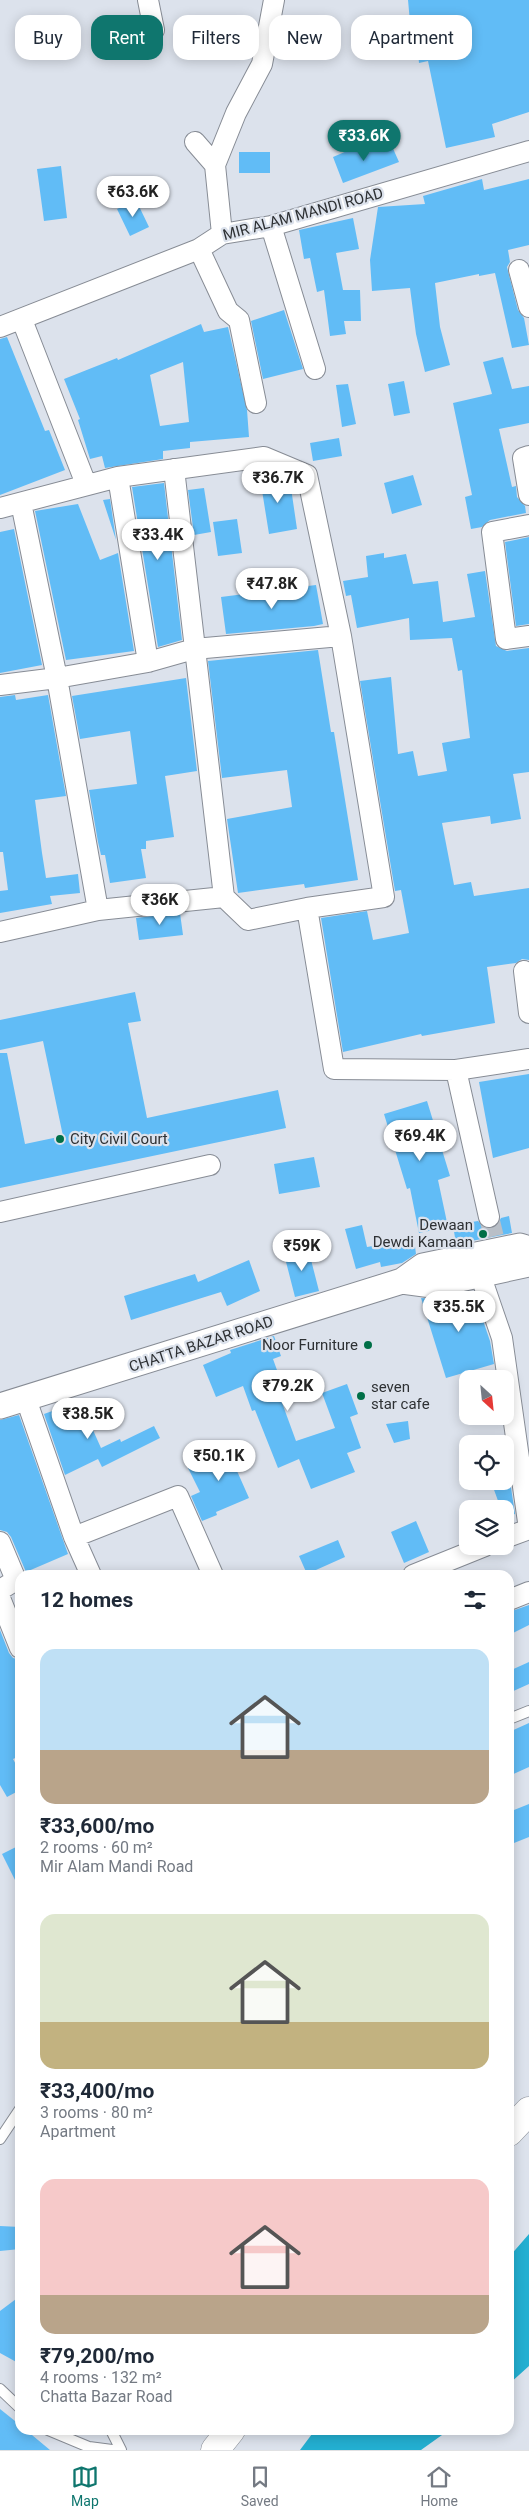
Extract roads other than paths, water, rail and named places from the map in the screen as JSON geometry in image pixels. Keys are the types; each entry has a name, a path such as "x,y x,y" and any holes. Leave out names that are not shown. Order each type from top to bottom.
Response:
{"main road":[{"path":"514,2126 529,2110"},
{"path":"215,2450 226,2435"}],"street":[{"path":"148,0 151,15"},
{"path":"222,234 216,165 236,113 262,64 274,0"},
{"path":"195,142 216,165"},
{"name":"MIR ALAM MANDI ROAD","path":"0,328 199,249 222,234 271,226 529,151"},
{"path":"271,226 315,369"},
{"path":"199,249 228,311 239,320 256,402"},
{"path":"519,270 529,307"},
{"path":"22,320 86,484"},
{"path":"529,456 523,458 529,495"},
{"path":"0,508 118,477 174,469 264,457 307,476 341,636 384,897 306,908 248,920 224,897 174,469"},
{"path":"118,477 148,662"},
{"path":"21,503 56,678 98,910"},
{"path":"529,525 492,532 506,639 529,636"},
{"path":"0,685 56,678 148,662 194,649 341,636"},
{"path":"0,932 98,910 224,897"},
{"path":"306,908 334,1069 456,1070 529,1059"},
{"path":"524,971 529,1012"},
{"path":"456,1070 489,1216"},
{"path":"0,1212 210,1165"},
{"name":"CHATTA BAZAR ROAD","path":"0,1406 402,1281 423,1266 520,1246 529,1249"},
{"name":"CHATTA BAZAR ROAD","path":"402,1281 432,1285 529,1264"},
{"path":"480,1274 502,1338 527,1500 529,1529 514,1535"},
{"path":"26,1399 74,1537 89,1570"},
{"path":"74,1537 178,1496 211,1570"},
{"path":"0,1542 15,1578"},
{"path":"425,1570 463,1555"},
{"path":"0,1590 15,1581"},
{"path":"514,1598 529,1592"},
{"path":"0,1598 15,1636"}],"lane":[{"path":"514,1717 529,1711"},
{"path":"0,2139 15,2116"},
{"path":"0,2389 15,2403"},
{"path":"60,2435 89,2447 112,2450"},
{"path":"114,2435 121,2450"}],"water":[{"path":"529,2234 529,2366 514,2380 514,2251"},
{"path":"311,2435 442,2435 421,2450 300,2450"}],"tunnel":[{"path":"489,1217 497,1250"}],"place":[{"name":"City Civil Court","path":"60,1139"},
{"name":"Dewaan Dewdi Kamaan","path":"483,1234"},
{"name":"Noor Furniture","path":"368,1345"},
{"name":"seven star cafe","path":"361,1396"}]}
